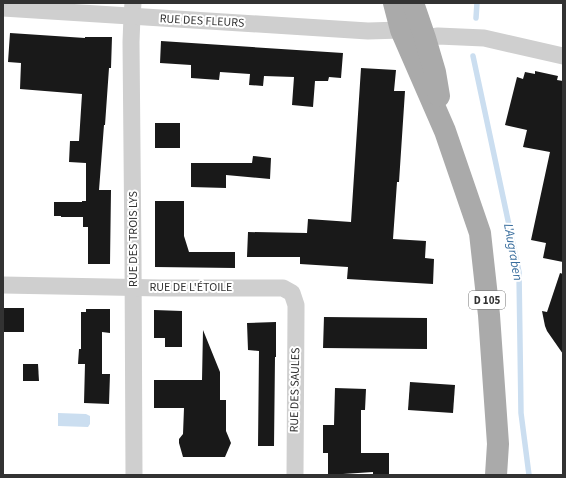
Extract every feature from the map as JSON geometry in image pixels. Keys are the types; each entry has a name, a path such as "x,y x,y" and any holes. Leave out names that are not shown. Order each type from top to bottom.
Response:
{"main road":[{"name":"D 105","path":"394,3 401,30 445,131 480,233 489,315 498,444 496,475"},
{"name":"D 105","path":"413,3 435,72 445,131"}],"street":[{"name":"RUE DES FLEURS","path":"3,8 132,10 368,31 401,30"},
{"name":"RUE DES TROIS LYS","path":"132,10 134,475"},
{"path":"425,38 438,36 484,38 563,56"},
{"name":"RUE DE L'ÉTOILE","path":"3,285 282,288 292,293 296,305"},
{"name":"RUE DES SAULES","path":"295,475 296,305"}],"water":[{"path":"58,413 86,414 90,416 90,424 88,427 58,426"}],"building":[{"path":"10,33 85,38 112,37 111,68 109,68 99,190 111,190 110,264 88,264 88,227 83,227 83,217 54,216 54,202 86,201 86,163 69,162 70,141 79,141 82,94 20,89 21,63 8,62"},
{"path":"161,41 343,53 341,78 329,77 328,81 315,81 313,107 292,105 294,77 264,76 263,86 249,85 250,74 220,72 219,80 191,78 191,65 160,63"},
{"path":"361,68 396,70 394,91 405,91 399,182 397,182 393,239 426,241 425,258 434,259 433,284 347,279 348,267 300,264 300,257 247,257 248,232 307,233 308,219 351,222"},
{"path":"535,71 558,76 557,80 563,81 563,262 543,258 546,243 531,240 550,152 523,147 527,130 505,125 517,77 523,79 525,72 535,74"},
{"path":"155,123 180,123 180,148 155,148"},
{"path":"253,156 271,158 270,179 226,175 226,188 191,187 191,163 252,163"},
{"path":"155,201 184,201 184,236 189,252 235,252 235,268 155,267"},
{"path":"560,273 563,274 563,354 547,331 542,311 547,312"},
{"path":"3,308 24,308 24,332 3,332"},
{"path":"86,309 110,309 110,333 102,332 102,374 110,374 109,404 84,403 85,364 78,364 79,349 81,349 81,312 86,312"},
{"path":"154,310 182,311 182,347 165,347 165,338 154,338"},
{"path":"324,317 427,318 427,349 323,348"},
{"path":"276,322 274,446 258,446 259,351 248,350 247,323"},
{"path":"203,330 220,372 220,400 226,400 226,431 231,443 225,457 183,457 179,439 183,434 184,408 154,408 154,380 202,380"},
{"path":"23,364 38,364 39,381 23,381"},
{"path":"410,382 455,385 453,413 408,410"},
{"path":"335,388 366,389 365,410 361,410 361,453 389,453 389,475 373,475 373,472 328,475 328,453 323,453 323,425 334,425"}],"waterway":[{"name":"L'Augraben","path":"476,18 477,3"},
{"name":"L'Augraben","path":"473,56 519,272 521,413 529,475"}]}
